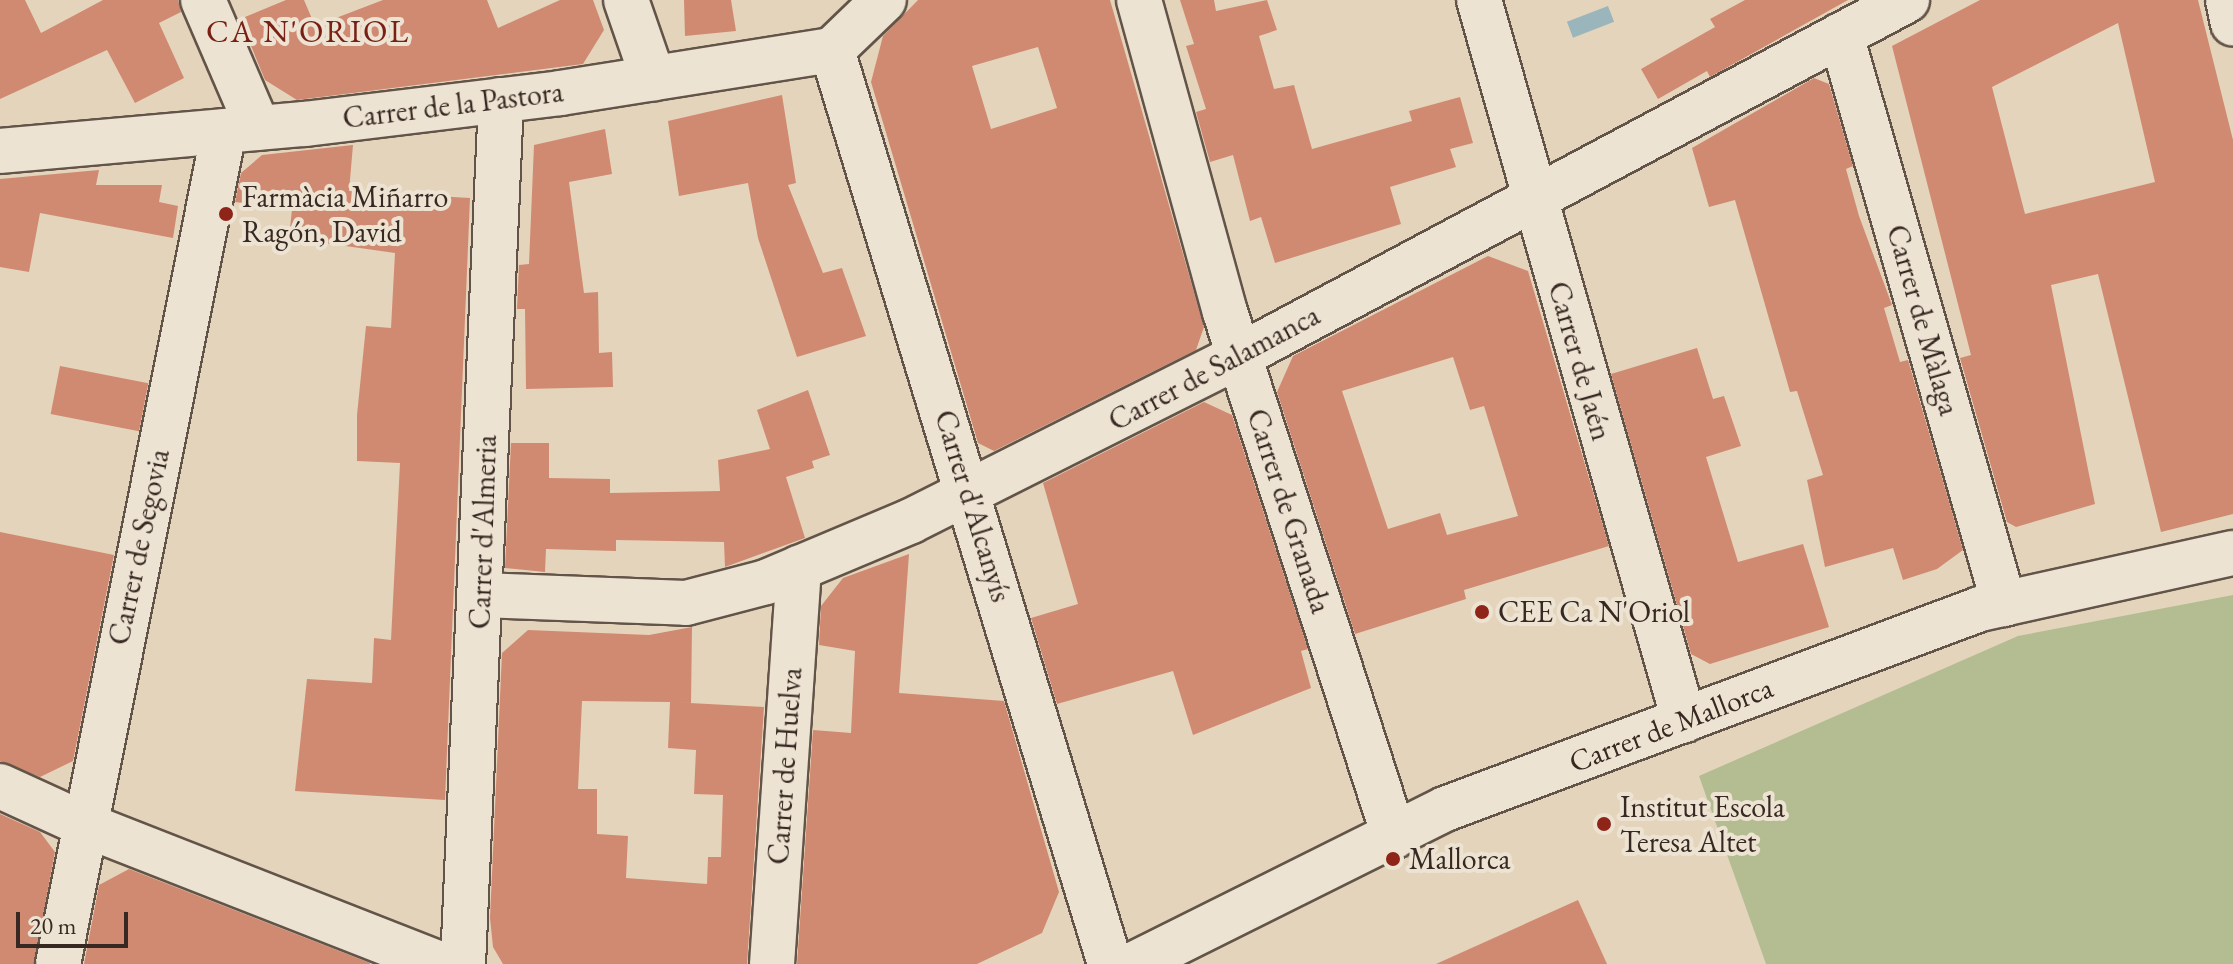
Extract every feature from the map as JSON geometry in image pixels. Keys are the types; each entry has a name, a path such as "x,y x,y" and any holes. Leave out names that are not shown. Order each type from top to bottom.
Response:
{"street":[{"path":"203,0 241,129"},
{"path":"626,0 653,78"},
{"path":"832,50 884,0"},
{"name":"Carrer de Granada","path":"1139,0 1239,356 1394,836"},
{"name":"Carrer de Jaén","path":"1479,0 1533,199 1684,720"},
{"name":"Carrer de Salamanca","path":"481,595 686,603 799,568 970,493 1239,356 1907,0"},
{"path":"2228,0 2233,23"},
{"name":"Carrer de Màlaga","path":"1841,35 2004,604"},
{"name":"Carrer de la Pastora","path":"4,147 241,129 501,100 832,50"},
{"name":"Carrer d'Alcanyís","path":"832,50 970,493 1110,964"},
{"name":"Carrer d'Almeria","path":"463,964 501,100"},
{"name":"Carrer de Segovia","path":"58,964 83,824 241,129"},
{"name":"Carrer de Mallorca","path":"1134,964 1445,809 2004,604 2233,553"},
{"name":"Carrer de Huelva","path":"772,964 799,568"},
{"path":"0,786 83,824 441,964"}],"green space":[{"path":"2233,595 2233,964 1766,964 1699,776 2018,636"}],"water":[{"path":"1608,6 1614,22 1573,38 1567,22"}],"building":[{"path":"0,0 25,0 41,33 103,0 178,0 181,12 159,23 184,78 135,103 107,50 0,99"},
{"path":"286,0 304,0 315,26 383,0 487,0 498,28 560,0 593,0 604,30 583,64 297,100 265,80 240,19"},
{"path":"684,0 731,0 736,31 685,36"},
{"path":"918,0 1110,0 1204,327 1196,350 994,451 978,443 871,82 883,36","holes":["1038,47 1057,108 991,129 972,66"]},
{"path":"1180,0 1214,0 1216,11 1267,0 1277,30 1259,36 1274,89 1294,85 1312,149 1412,121 1409,111 1460,97 1473,143 1450,149 1456,167 1390,187 1401,224 1275,263 1261,217 1250,221 1233,155 1210,162 1196,112 1206,109 1186,46 1194,44"},
{"path":"1745,0 1848,0 1710,77 1707,71 1658,99 1641,69 1715,27 1710,19"},
{"path":"1980,0 2198,0 2233,140 2233,514 2161,532 2098,274 2051,285 2095,504 2016,527 2007,522 1960,358 1971,355 1892,46","holes":["2118,23 2155,182 2025,214 1992,87"]},
{"path":"1814,78 1829,84 1853,166 1846,169 1859,216 1892,305 1884,308 1900,362 1908,360 1963,550 1937,569 1903,580 1893,548 1825,567 1807,480 1823,475 1797,391 1790,392 1735,200 1709,207 1692,148"},
{"path":"782,95 796,183 788,185 823,273 842,268 866,336 797,357 758,238 748,183 679,196 668,121"},
{"path":"605,129 612,174 569,182 584,293 598,292 599,353 612,352 613,387 526,389 525,309 517,309 519,265 529,264 534,145"},
{"path":"353,145 349,191 470,198 445,800 295,791 307,679 372,683 374,638 391,640 400,463 357,461 357,415 366,326 391,328 395,253 289,238 292,209 235,202 241,173 262,155"},
{"path":"99,170 96,185 162,185 159,202 178,206 173,238 40,213 29,272 0,267 0,179"},
{"path":"1488,256 1528,271 1609,546 1464,590 1466,599 1355,634 1277,392 1293,356","holes":["1453,357 1470,410 1484,406 1518,516 1447,535 1440,513 1388,529 1342,391"]},
{"path":"1697,348 1713,399 1724,396 1741,446 1706,457 1738,562 1803,544 1829,627 1710,664 1691,654 1611,374"},
{"path":"60,366 148,383 139,431 51,414"},
{"path":"808,390 830,455 812,461 814,468 786,477 805,538 725,567 724,542 616,540 616,551 546,549 545,572 505,568 511,443 549,443 549,478 610,479 610,493 720,491 718,460 770,449 757,410"},
{"path":"1204,402 1232,415 1308,649 1301,651 1311,688 1193,735 1173,671 1057,704 1031,618 1078,604 1043,483"},
{"path":"0,532 114,555 73,761 40,777 0,761"},
{"path":"909,554 899,693 1004,701 1059,892 1042,933 977,964 797,964 813,730 851,733 855,651 819,645 821,606 843,578"},
{"path":"692,627 691,703 671,702 764,707 747,964 503,964 493,947 490,918 502,653 528,630 649,635","holes":["582,701 670,702 668,748 696,750 694,794 723,795 721,857 708,857 707,884 626,878 628,836 597,834 597,789 578,789"]},
{"path":"0,814 40,832 55,852 34,964 0,964"},
{"path":"129,869 370,964 84,964 99,885"},
{"path":"1578,900 1607,964 1436,964"}],"place":[{"name":"Farmàcia Miñarro Ragón, David","path":"226,214"},
{"name":"CEE Ca N'Oriol","path":"1482,612"},
{"name":"Institut Escola Teresa Altet","path":"1604,824"},
{"name":"Mallorca","path":"1393,859"}],"district":[{"name":"CA N'ORIOL","path":"308,31"}]}
